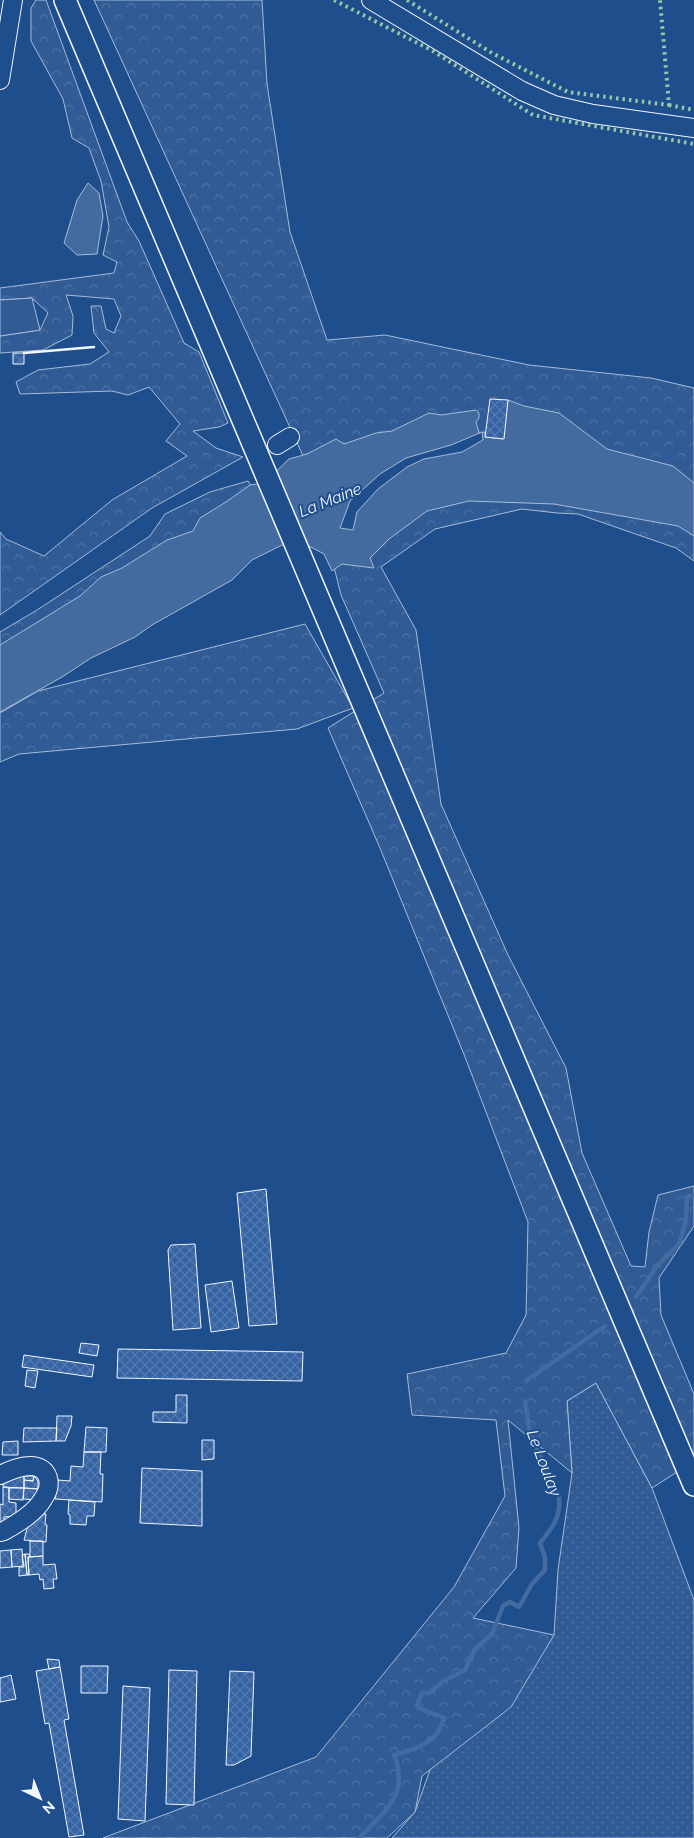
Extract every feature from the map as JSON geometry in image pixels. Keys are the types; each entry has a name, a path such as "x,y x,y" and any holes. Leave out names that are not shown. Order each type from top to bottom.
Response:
{"main road":[{"path":"65,0 336,641 444,891 694,1486"}],"street":[{"path":"371,0 522,91 554,105 593,114 694,128"},
{"path":"0,80 9,7"},
{"path":"0,1475 31,1466 42,1469 49,1477 50,1486 43,1500 30,1513 0,1532"}],"green space":[{"path":"36,0 46,0 127,222 139,241 184,343 199,352 228,423 219,427 193,431 216,448 243,457 152,508 0,615 0,532 6,539 44,556 112,500 187,456 166,441 180,424 149,387 128,395 112,391 20,394 16,382 38,370 90,364 109,352 94,333 91,306 101,306 106,329 114,333 121,316 114,299 66,295 73,316 72,335 43,350 0,353 0,336 40,330 48,313 32,298 0,300 0,288 114,273 117,262 103,255 109,227 101,181 89,148 72,138 63,99 31,41 31,8"},
{"path":"94,0 262,0 267,84 290,232 327,340 385,335 529,365 651,378 694,388 694,561 676,548 578,514 522,509 435,529 381,567 416,630 441,804 508,955 566,1068 582,1153 631,1266 645,1267 649,1232 658,1195 694,1186 694,1226 659,1278 661,1315 694,1394 694,1461 652,1488 596,1383 567,1401 572,1473 508,1420 519,1528 516,1568 473,1618 554,1635 511,1707 422,1776 415,1812 387,1838 103,1838 316,1757 454,1587 505,1496 496,1420 412,1415 407,1374 506,1353 526,1315 528,1222 465,1057 380,848 328,728 384,693 341,595 310,471"},
{"path":"248,481 256,493 211,530 0,650 0,632 150,536 165,514 210,492"},
{"path":"305,624 353,708 297,729 19,754 0,762 0,713 38,691"},
{"path":"596,1383 652,1488 694,1600 694,1838 392,1838 415,1812 430,1770 554,1635 558,1570 572,1473 567,1401"}],"shaded area":[{"path":"32,298 40,330 0,336 0,300"}],"water":[{"path":"88,183 99,193 103,216 97,254 77,255 64,243 77,200"},
{"name":"La Maine","path":"508,400 524,406 559,413 607,449 673,466 694,483 694,536 678,526 554,504 469,501 427,511 389,539 370,558 374,568 342,564 332,571 324,554 307,545 282,545 252,560 232,580 152,625 135,637 91,658 62,677 0,712 0,645 80,596 101,577 122,568 167,540 193,531 200,518 250,485 264,483 289,459 307,454 336,439 344,444 376,433 392,431 429,413 441,415 476,410 479,413 479,418 476,422 479,433 485,432 485,437 503,439"}],"pier":[{"path":"482,432 483,440 462,452 424,459 407,467 378,489 357,512 353,530 340,528 350,501 380,474 406,458 451,445"}],"building":[{"path":"13,353 24,353 24,364 13,364"},
{"path":"490,399 508,400 504,439 485,437"},
{"path":"266,1189 277,1324 249,1326 237,1193"},
{"path":"195,1244 201,1328 173,1330 168,1250 171,1245"},
{"path":"232,1281 239,1328 211,1332 205,1285"},
{"path":"81,1343 99,1345 97,1356 79,1353"},
{"path":"118,1349 303,1352 302,1381 117,1378"},
{"path":"24,1355 94,1365 92,1377 22,1367"},
{"path":"27,1370 38,1371 35,1388 25,1386"},
{"path":"176,1395 187,1395 187,1423 153,1422 153,1412 176,1412"},
{"path":"57,1416 72,1416 71,1426 65,1441 56,1441"},
{"path":"86,1427 107,1428 106,1452 84,1452"},
{"path":"24,1428 57,1428 56,1441 23,1442"},
{"path":"202,1440 214,1440 214,1459 202,1460"},
{"path":"18,1441 18,1455 2,1455 3,1442"},
{"path":"84,1452 101,1452 100,1474 103,1474 102,1502 55,1499 58,1480 70,1481 71,1466 83,1467"},
{"path":"142,1468 202,1471 202,1526 140,1523"},
{"path":"24,1476 34,1476 33,1481 24,1480"},
{"path":"24,1476 24,1488 3,1487 4,1477"},
{"path":"34,1476 38,1481 38,1489 24,1488 24,1480 33,1481"},
{"path":"3,1487 9,1488 9,1502 16,1503 16,1516 4,1517 4,1524 0,1524 0,1504 3,1505"},
{"path":"9,1488 24,1488 23,1500 9,1499"},
{"path":"24,1488 38,1489 37,1500 23,1499"},
{"path":"69,1500 95,1502 94,1516 87,1516 86,1525 70,1524 70,1515 68,1514"},
{"path":"37,1514 46,1514 46,1542 24,1540 28,1525"},
{"path":"30,1541 43,1541 43,1556 30,1557"},
{"path":"22,1549 23,1566 12,1567 11,1550"},
{"path":"11,1550 12,1567 0,1568 0,1551"},
{"path":"25,1554 29,1554 30,1557 28,1557 29,1575 27,1575"},
{"path":"25,1554 27,1575 19,1576 19,1567 24,1567 22,1555"},
{"path":"43,1556 43,1565 55,1564 57,1579 53,1579 54,1588 44,1589 43,1579 40,1580 39,1574 29,1575 28,1557"},
{"path":"47,1659 59,1660 60,1667 49,1669"},
{"path":"81,1666 108,1666 107,1693 81,1693"},
{"path":"60,1667 69,1719 64,1720 84,1835 69,1837 49,1723 45,1724 36,1671"},
{"path":"169,1670 197,1671 194,1805 166,1804"},
{"path":"230,1671 254,1672 251,1756 234,1765 226,1765"},
{"path":"11,1675 16,1699 0,1702 0,1678"},
{"path":"123,1686 150,1688 145,1821 118,1819"}],"waterway":[{"name":"Le Loulay","path":"636,1297 657,1266 679,1244 686,1220 687,1197 694,1195"},
{"name":"Le Loulay","path":"526,1381 605,1326"},
{"name":"Le Loulay","path":"359,1838 386,1810 397,1792 399,1781 394,1755 416,1748 431,1740 438,1733 445,1718 419,1708 417,1705 422,1693 429,1693 444,1681 465,1670 475,1649 492,1634 503,1606 510,1602 519,1607 532,1584 545,1570 545,1557 540,1543 557,1517 559,1497 530,1434 525,1401"}],"hedge":[{"path":"334,0 433,51 533,115 694,144"},
{"path":"407,0 492,53 568,92 669,105 660,0"},
{"path":"669,105 694,110"}],"wall":[{"path":"24,353 94,347"}]}
